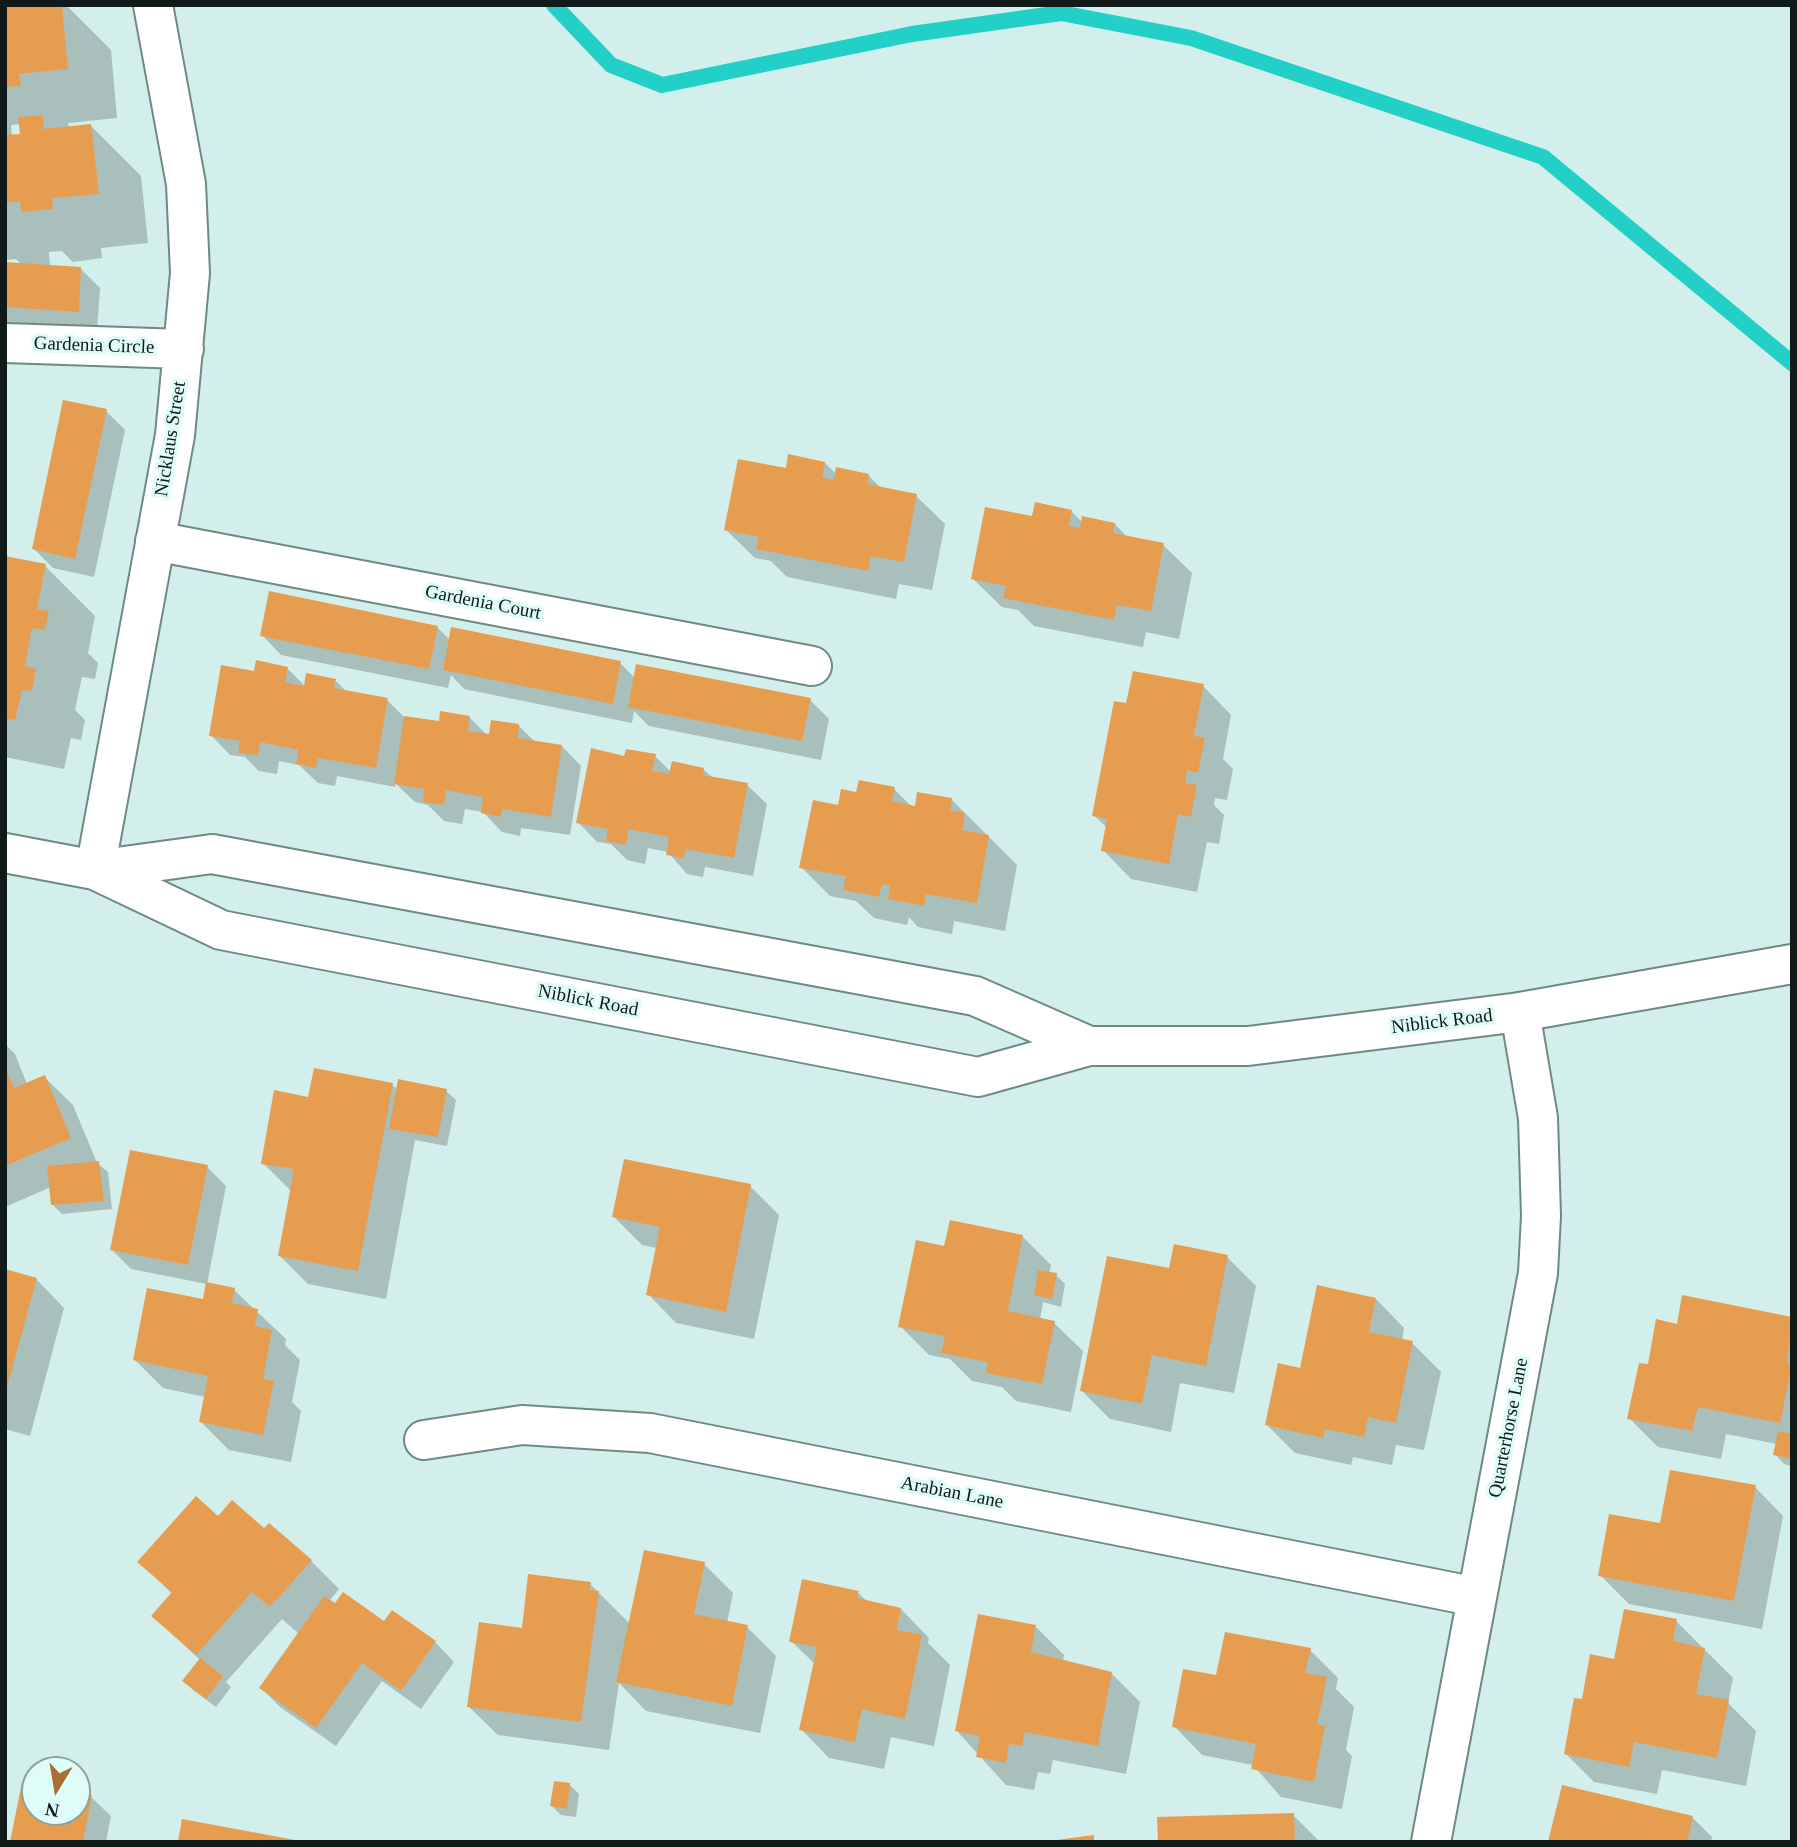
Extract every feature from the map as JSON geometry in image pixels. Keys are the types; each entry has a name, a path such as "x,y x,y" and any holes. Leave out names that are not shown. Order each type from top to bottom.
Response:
{"street":[{"name":"Nicklaus Street","path":"95,870 175,435 190,272 186,184 153,5"},
{"name":"Gardenia Circle","path":"5,343 184,349"},
{"name":"Gardenia Court","path":"155,541 812,666"},
{"name":"Niblick Road","path":"5,853 95,870 221,930 978,1077 1089,1046 1248,1046 1520,1012 1792,964"},
{"name":"Niblick Road","path":"95,870 212,854 975,996 1089,1046"},
{"name":"Quarterhorse Lane","path":"1431,1842 1538,1273 1541,1216 1538,1118 1520,1012"},
{"name":"Arabian Lane","path":"424,1440 522,1425 650,1433 1477,1597"}],"building":[{"path":"5,5 62,5 68,69 19,74 21,86 5,87"},
{"path":"43,115 44,129 91,124 99,194 52,198 53,209 21,212 20,201 5,203 5,135 20,134 18,117"},
{"path":"5,262 81,267 79,312 5,307"},
{"path":"63,400 107,409 75,559 32,549"},
{"path":"788,454 825,462 822,477 834,480 836,467 869,474 867,484 917,494 904,562 871,556 868,571 756,549 759,537 724,530 738,459 786,468"},
{"path":"1035,502 1072,510 1069,526 1080,528 1082,516 1115,523 1113,533 1164,543 1151,611 1117,605 1114,620 1003,598 1006,586 971,579 985,507 1032,516"},
{"path":"5,556 46,564 37,609 49,611 45,630 32,628 25,666 36,669 32,691 22,690 15,720 5,718"},
{"path":"269,591 438,626 429,669 260,636"},
{"path":"451,627 621,661 613,704 443,670"},
{"path":"256,660 288,667 285,682 304,686 306,673 336,679 334,688 388,698 376,768 318,758 316,768 296,764 298,750 260,742 258,755 238,753 240,741 209,736 221,665 254,671"},
{"path":"636,664 811,698 802,741 628,707"},
{"path":"1133,671 1204,684 1194,736 1205,738 1198,773 1187,770 1185,783 1197,785 1191,817 1178,814 1169,864 1101,851 1107,819 1092,816 1114,701 1126,703"},
{"path":"440,711 470,716 468,731 489,734 491,720 519,724 518,738 562,745 551,817 502,809 501,817 481,813 483,797 446,790 444,805 423,802 424,789 394,784 404,716 439,721"},
{"path":"591,748 624,756 626,749 656,754 652,771 669,774 672,761 704,768 703,775 748,783 734,858 686,849 684,858 666,855 669,837 629,829 626,845 606,841 608,829 576,823"},
{"path":"859,780 895,787 892,801 915,806 917,792 952,798 950,810 965,813 962,830 989,835 977,903 926,894 924,906 888,899 890,886 882,884 879,897 843,890 846,876 799,868 813,800 838,805 841,789 856,792"},
{"path":"5,1067 14,1088 45,1075 71,1138 5,1166"},
{"path":"314,1068 393,1083 358,1271 278,1256 294,1169 261,1164 274,1090 308,1097"},
{"path":"398,1079 447,1089 438,1137 389,1129"},
{"path":"130,1150 208,1165 188,1265 110,1250"},
{"path":"624,1159 751,1184 726,1312 646,1295 660,1227 612,1217"},
{"path":"99,1161 104,1201 51,1205 47,1166"},
{"path":"950,1220 1023,1235 1008,1311 1055,1321 1042,1384 986,1373 988,1362 941,1353 945,1336 898,1327 916,1240 944,1246"},
{"path":"1174,1244 1228,1255 1206,1366 1152,1355 1142,1404 1080,1391 1107,1256 1169,1268"},
{"path":"5,1269 37,1278 6,1391 5,1391"},
{"path":"1038,1270 1057,1273 1052,1299 1034,1295"},
{"path":"206,1282 235,1288 232,1303 258,1309 255,1326 272,1330 263,1379 274,1381 263,1435 199,1422 208,1376 133,1360 147,1288 203,1299"},
{"path":"1317,1285 1376,1298 1369,1332 1413,1341 1396,1423 1368,1417 1364,1437 1325,1429 1323,1438 1265,1425 1278,1363 1300,1368"},
{"path":"1682,1295 1792,1317 1787,1364 1792,1365 1780,1423 1698,1407 1692,1431 1627,1419 1639,1363 1648,1364 1656,1319 1677,1324"},
{"path":"1778,1431 1792,1434 1792,1459 1773,1455"},
{"path":"1670,1470 1756,1485 1734,1601 1598,1576 1609,1514 1660,1523"},
{"path":"196,1496 218,1516 232,1500 264,1528 269,1523 312,1560 270,1607 252,1592 196,1655 151,1616 172,1592 137,1562"},
{"path":"644,1550 705,1562 694,1614 748,1625 732,1706 616,1682"},
{"path":"528,1574 591,1582 589,1590 599,1591 581,1722 467,1707 479,1622 522,1628"},
{"path":"802,1579 859,1591 857,1598 901,1608 897,1630 922,1635 905,1719 862,1709 855,1742 799,1730 817,1647 789,1642"},
{"path":"343,1592 384,1621 392,1610 436,1641 401,1691 362,1663 316,1728 259,1688 324,1596 335,1603"},
{"path":"1624,1609 1677,1619 1673,1641 1705,1648 1696,1694 1729,1700 1717,1758 1634,1742 1629,1767 1564,1754 1574,1698 1582,1699 1590,1654 1614,1659"},
{"path":"978,1614 1036,1625 1031,1652 1112,1672 1098,1746 1025,1732 1022,1746 1009,1744 1006,1763 976,1757 980,1736 955,1731"},
{"path":"1225,1632 1311,1648 1305,1673 1327,1677 1317,1724 1325,1726 1314,1782 1251,1769 1256,1744 1172,1727 1183,1669 1216,1675"},
{"path":"200,1658 223,1676 206,1699 182,1681"},
{"path":"554,1781 570,1783 567,1809 550,1806"},
{"path":"1562,1785 1693,1816 1687,1842 1548,1842"},
{"path":"21,1787 21,1826 86,1826 83,1842 10,1842"},
{"path":"1294,1813 1295,1842 1158,1842 1157,1817"},
{"path":"182,1819 295,1840 295,1842 178,1842"},
{"path":"1094,1835 1094,1842 1056,1842 1056,1840"}],"waterway":[{"path":"554,5 611,65 662,85 912,34 1061,13 1191,38 1543,157 1792,363"}]}
